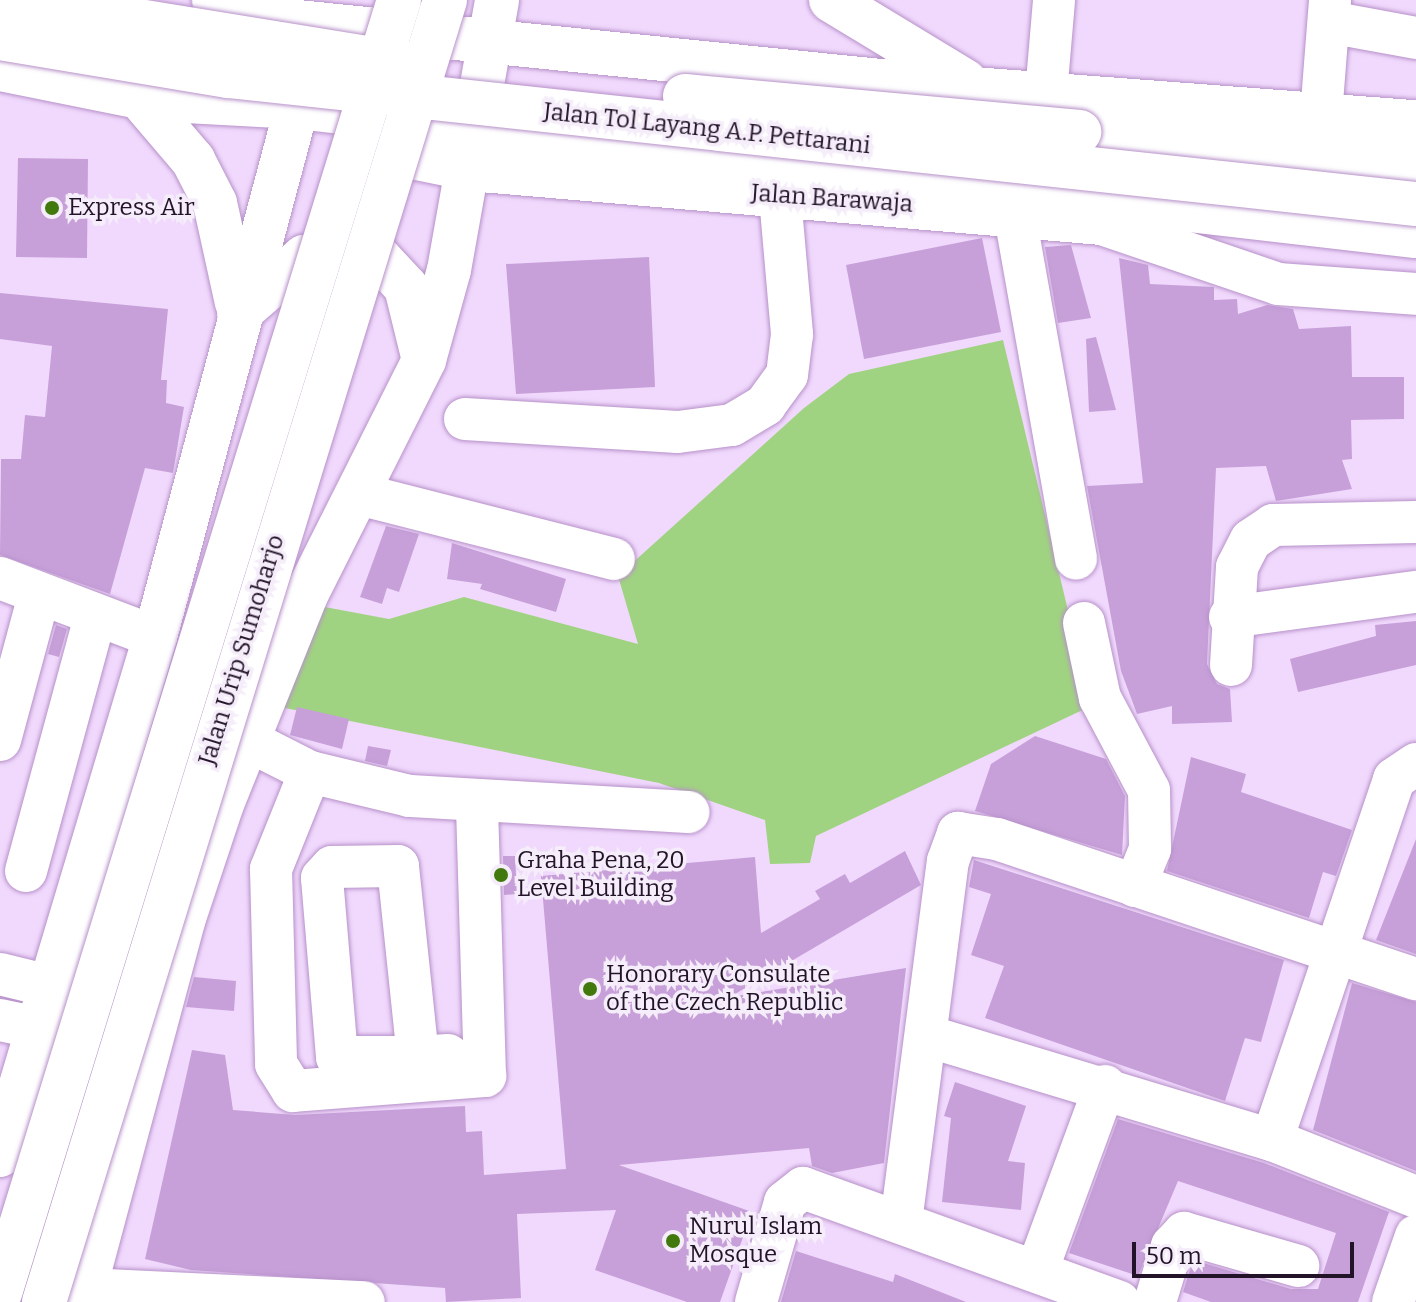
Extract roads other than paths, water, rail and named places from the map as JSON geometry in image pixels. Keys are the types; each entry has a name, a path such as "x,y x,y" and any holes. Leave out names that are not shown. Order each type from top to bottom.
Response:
{"highway":[{"name":"Jalan Tol Layang A.P. Pettarani","path":"9,0 497,79 1416,164"},
{"path":"214,0 278,20 324,11 494,20 1046,94 1416,122"},
{"name":"Jalan Urip Sumoharjo","path":"0,1293 399,0"},
{"name":"Jalan Urip Sumoharjo","path":"44,1302 445,0"},
{"path":"831,0 976,86"},
{"path":"4,1128 18,1024 49,986 155,637 239,313 324,11"},
{"path":"83,1296 184,918 247,740 306,595 424,360 473,156 494,20"},
{"name":"Jalan Tol Layang A.P. Pettarani","path":"0,38 228,76 1416,204"},
{"path":"0,69 140,98 249,107 293,120 473,156 894,178 1416,236"},
{"path":"140,98 193,160 215,203 239,313"},
{"path":"239,313 304,257 362,252 379,258 406,287 424,360"}],"street":[{"path":"1046,94 1054,0"},
{"path":"1321,115 1330,11 1416,38"},
{"name":"Jalan Barawaja","path":"473,156 780,197 1127,227 1278,284 1416,294"},
{"path":"465,419 678,432 732,425 765,405 787,375 792,334 780,197"},
{"path":"1015,216 1076,559"},
{"path":"359,494 614,559"},
{"path":"1231,665 1230,617 1237,567 1251,540 1273,525 1416,522"},
{"path":"0,578 95,617 155,637"},
{"path":"1230,617 1416,592"},
{"path":"0,740 39,595"},
{"path":"79,885 13,868 95,617"},
{"path":"1084,623 1100,698 1149,790 1150,849 1135,886"},
{"path":"247,740 310,772 410,796 689,812"},
{"path":"1272,1140 1394,779 1416,764"},
{"path":"310,772 271,869 280,1080 310,1092 469,1081 486,1073 477,801"},
{"path":"901,1222 958,833 1135,886 1416,979"},
{"path":"418,1057 398,866 332,867 322,878 337,1057 418,1057 466,1057 469,1081"},
{"path":"0,974 49,986"},
{"path":"927,1036 1105,1086 1272,1140 1416,1197"},
{"path":"1038,1268 1105,1086"},
{"path":"756,1302 792,1191 803,1188 1038,1268 1119,1302"},
{"path":"1155,1302 1172,1246 1184,1233 1298,1266"},
{"path":"1393,1302 1416,1236"},
{"path":"83,1296 364,1302"}],"place":[{"name":"Express Air","path":"52,208"},
{"name":"Graha Pena, 20 Level Building","path":"501,875"},
{"name":"Honorary Consulate of the Czech Republic","path":"590,989"},
{"name":"Nurul Islam Mosque","path":"673,1241"}]}
